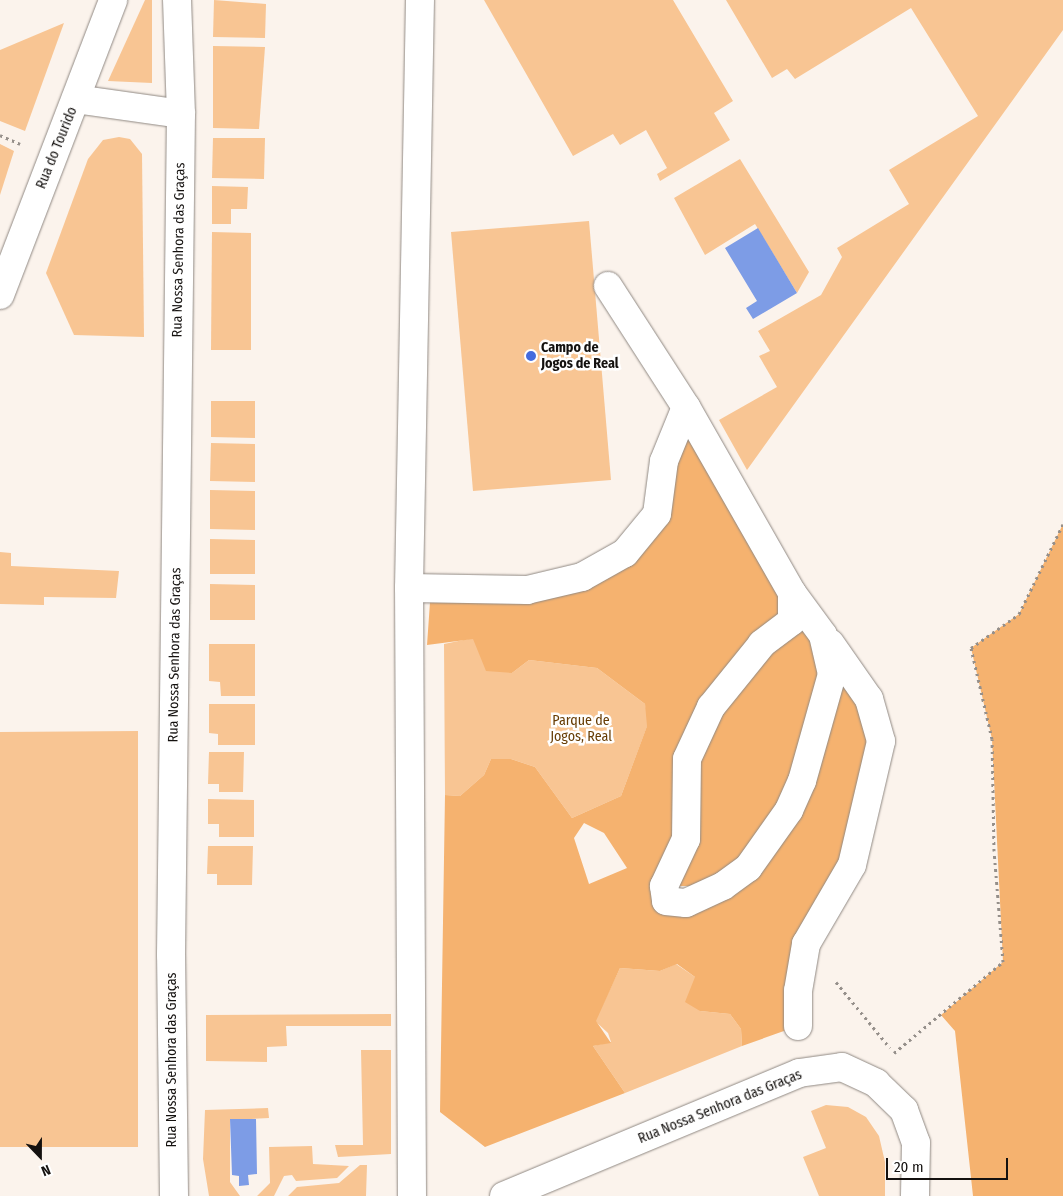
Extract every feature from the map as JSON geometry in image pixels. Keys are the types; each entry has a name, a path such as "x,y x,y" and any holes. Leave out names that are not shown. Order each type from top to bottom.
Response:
{"street":[{"name":"Rua do Tourido","path":"0,295 113,0"},
{"name":"Rua Nossa Senhora das Graças","path":"174,1196 171,955 181,114 177,0"},
{"path":"412,1196 409,588 420,0"},
{"path":"76,99 181,114"},
{"path":"608,286 686,407 792,593 869,699 881,741 852,865 806,944 798,991 798,1026"},
{"path":"409,588 527,590 582,577 625,553 657,514 664,460 686,407"},
{"path":"792,593 792,621 762,644 711,707 687,759 686,839 664,886 666,901 686,903 742,873 790,810 832,674 823,635"},
{"name":"Rua Nossa Senhora das Graças","path":"504,1196 799,1073 842,1067 876,1083 904,1110 916,1143 915,1196"}],"path":[{"path":"0,136 14,142"},
{"path":"806,944 894,1053 1003,962 994,851 992,739 970,648 1019,614 1063,524"}],"green space":[{"path":"145,0 152,0 152,83 108,81"},
{"path":"214,0 266,4 265,38 213,37"},
{"path":"484,0 673,0 733,101 714,113 730,140 660,181 657,174 667,168 646,130 620,145 613,134 573,156"},
{"path":"726,0 1063,0 1063,30 747,470 719,420 777,387 759,356 770,351 758,331 821,295 842,257 837,248 909,204 889,170 978,116 911,8 795,79 787,69 772,78"},
{"path":"64,23 25,131 0,121 0,50"},
{"path":"213,46 265,47 259,129 213,128"},
{"path":"119,137 130,139 142,154 144,337 74,335 46,273 88,159 103,140"},
{"path":"213,138 265,138 264,179 212,178"},
{"path":"0,144 14,151 0,195"},
{"path":"740,159 809,272 797,293 755,224 705,255 674,198"},
{"path":"212,186 248,187 247,209 231,209 231,224 212,224"},
{"name":"Campo de Jogos de Real","path":"589,221 611,480 473,491 451,232"},
{"path":"212,232 251,233 251,350 211,350"},
{"path":"211,401 255,401 255,438 211,437"},
{"path":"211,443 255,444 255,482 210,481"},
{"path":"210,490 255,491 255,530 210,529"},
{"path":"210,539 255,540 255,574 210,574"},
{"path":"0,552 11,553 11,566 119,571 116,598 44,597 44,605 0,604"},
{"path":"210,584 255,585 255,620 210,620"},
{"name":"Parque de Jogos, Real","path":"473,638 512,673 529,660 597,668 645,704 649,721 621,796 572,818 535,767 511,759 491,759 484,775 460,796 445,795 444,644"},
{"path":"209,644 255,644 255,696 221,696 220,682 209,681"},
{"path":"209,704 255,704 255,745 218,745 218,734 209,733"},
{"path":"138,731 138,1147 0,1147 0,732"},
{"path":"209,752 244,752 243,792 219,792 219,784 208,784"},
{"path":"208,799 254,800 254,837 219,837 219,824 208,824"},
{"path":"208,846 253,846 252,885 217,885 217,874 207,874"},
{"path":"676,964 695,977 700,1011 730,1014 741,1029 742,1046 625,1093 593,1046 611,1042 608,1033 595,1021 620,968 660,971"},
{"path":"391,1014 391,1026 286,1026 287,1046 267,1047 267,1062 206,1061 206,1015"},
{"path":"361,1050 391,1050 391,1154 338,1157 335,1145 363,1145"},
{"path":"826,1105 848,1107 866,1117 879,1136 885,1162 885,1196 819,1196 803,1157 826,1148 811,1111"},
{"path":"268,1108 269,1118 230,1120 230,1182 240,1196 209,1196 203,1159 205,1110"},
{"path":"312,1146 313,1164 349,1166 337,1178 296,1181 292,1175 284,1176 274,1196 257,1196 270,1183 269,1147"},
{"path":"360,1165 367,1165 366,1196 288,1196 297,1187 339,1183"}],"shaded area":[{"path":"686,407 881,741 829,906 798,1026 742,1046 741,1029 730,1014 700,1011 685,1002 695,977 677,964 660,971 620,968 596,1021 611,1043 593,1046 625,1093 485,1147 440,1112 445,795 460,796 484,775 491,759 511,759 535,767 572,818 621,796 647,726 645,704 597,668 529,660 512,673 486,671 473,639 427,645 431,588 582,577 657,514","holes":["584,823 604,833 627,868 589,884 574,838","665,886 721,886 667,901"]},
{"path":"1063,524 1063,1196 973,1196 955,1031 941,1015 1003,962 992,739 971,648 1019,614"}],"water":[{"path":"758,228 797,293 753,319 746,308 757,301 725,248"},
{"path":"230,1119 256,1119 257,1174 248,1175 249,1185 239,1186 239,1176 232,1175"}],"place":[{"name":"Campo de Jogos de Real","path":"531,356"}]}
